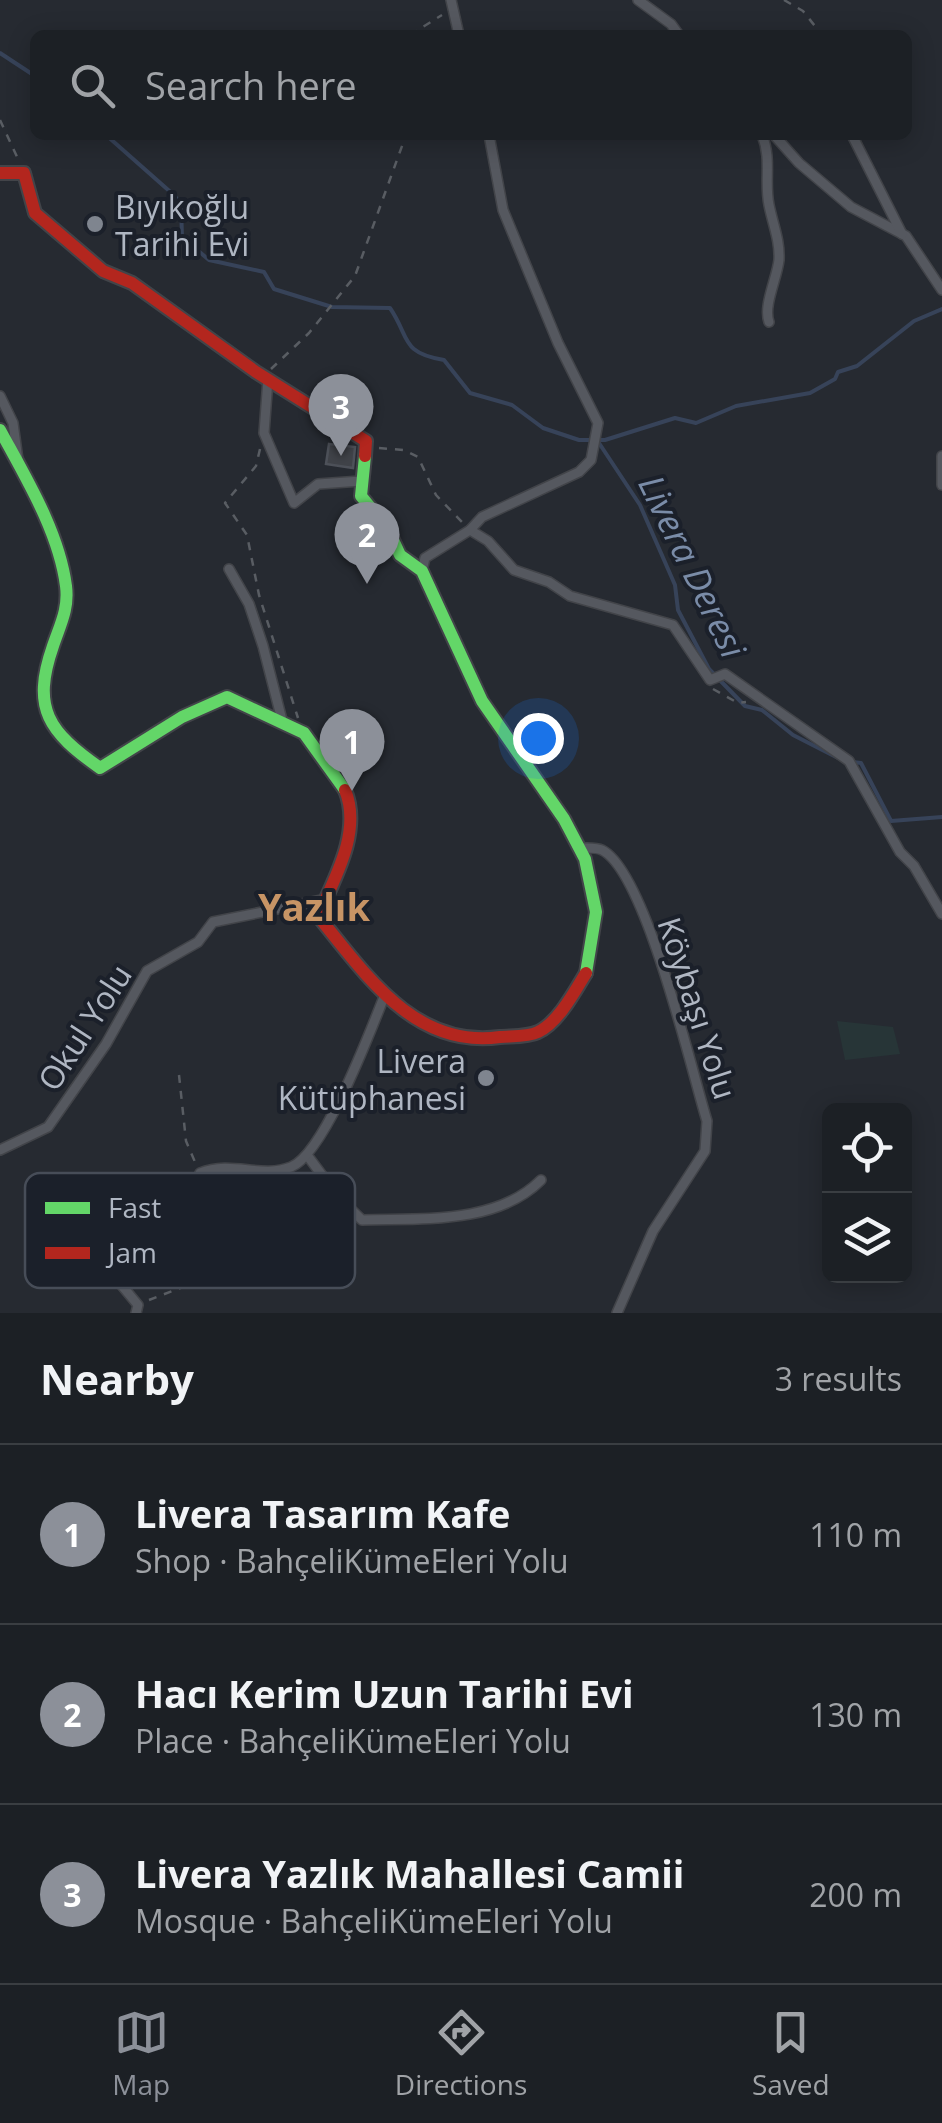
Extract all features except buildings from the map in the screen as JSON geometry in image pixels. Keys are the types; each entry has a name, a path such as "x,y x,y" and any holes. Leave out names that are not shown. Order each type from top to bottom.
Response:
{"street":[{"path":"638,0 675,30"},
{"path":"451,3 458,30"},
{"path":"422,570 425,558 436,548 470,531 482,517 578,472 591,460 598,423 558,343 503,210 490,140"},
{"path":"763,140 769,160 768,203 779,244 776,286 766,314 769,322"},
{"path":"778,140 851,207 902,234"},
{"path":"855,140 902,234 942,290"},
{"path":"0,173 24,173 35,213 103,271 132,283 366,440 361,496 388,529 400,555 422,570 482,700 580,848 596,912 590,967 565,1006 539,1032 480,1040 441,1034 384,997 318,916 343,859 353,810 341,782 304,733 227,697 182,717 100,768 60,740 41,711 45,666 68,603 51,532 0,430"},
{"path":"268,376 264,433 294,502 318,484 361,482"},
{"path":"0,396 13,422 19,465"},
{"path":"942,456 942,485"},
{"path":"470,531 488,541 514,570 549,582 570,596 673,625 710,680 725,674 849,761 900,852 914,866 942,914"},
{"path":"229,569 254,618 289,727"},
{"name":"Köybaşı Yolu","path":"580,848 600,849 616,862 652,933 708,1121 705,1151 653,1231 617,1313"},
{"name":"Okul Yolu","path":"0,1150 48,1126 106,1044 146,971 198,942 213,922 322,900"},
{"path":"200,1172 221,1164 254,1172 292,1167 306,1155 340,1099 384,997"},
{"path":"306,1155 320,1173"},
{"path":"355,1213 362,1220 451,1218 494,1208 528,1193 541,1180"},
{"path":"122,1288 137,1309"}],"path":[{"path":"784,0 787,6 795,5 803,11 818,30"},
{"path":"416,30 451,3"},
{"path":"0,120 25,171"},
{"path":"268,376 354,276 404,140"},
{"path":"264,433 256,466 225,502 246,535 259,595 298,715 289,727"},
{"path":"371,446 404,450 418,457 436,494 470,531"},
{"path":"710,686 738,703 762,700"},
{"path":"179,1075 186,1140 200,1172"},
{"path":"137,1309 183,1288"}],"shaded area":[{"path":"837,1021 893,1027 900,1054 845,1060"}],"waterway":[{"name":"Livera Deresi","path":"0,53 30,73"},
{"name":"Livera Deresi","path":"112,140 175,196 181,206 182,237 209,260 264,272 274,289 332,307 390,308 413,348 444,360 470,393 512,405 543,428 579,440 605,440 675,418 696,423 736,406 810,393 835,379 838,372 857,366 914,321 942,309"},
{"name":"Livera Deresi","path":"597,440 640,505 675,585 678,610 709,669 745,706 762,710 793,735 838,758"},
{"name":"Livera Deresi","path":"852,762 861,763 891,821 942,817"}],"traffic: fast":[{"path":"0,430 40,506 62,566 66,602 44,687 49,717 68,743 100,768 182,717 227,697 304,733 345,790"},
{"path":"365,456 361,496 388,529 400,555 422,571 482,701 564,819 585,859 596,912 586,973"}],"traffic: jam":[{"path":"0,173 24,173 35,213 103,271 132,283 256,372 366,441 365,456"},
{"path":"345,790 348,838 318,916 395,1003 418,1020 470,1038 529,1035 552,1022 586,973"}],"place":[{"name":"Bıyıkoğlu Tarihi Evi","path":"95,224"},
{"name":"Livera Yazlık Mahallesi Camii","path":"341,456"},
{"name":"Hacı Kerim Uzun Tarihi Evi","path":"367,584"},
{"name":"Livera Tasarım Kafe","path":"352,791"},
{"name":"Livera Kütüphanesi","path":"486,1078"}],"district":[{"name":"Yazlık","path":"314,906"}]}
